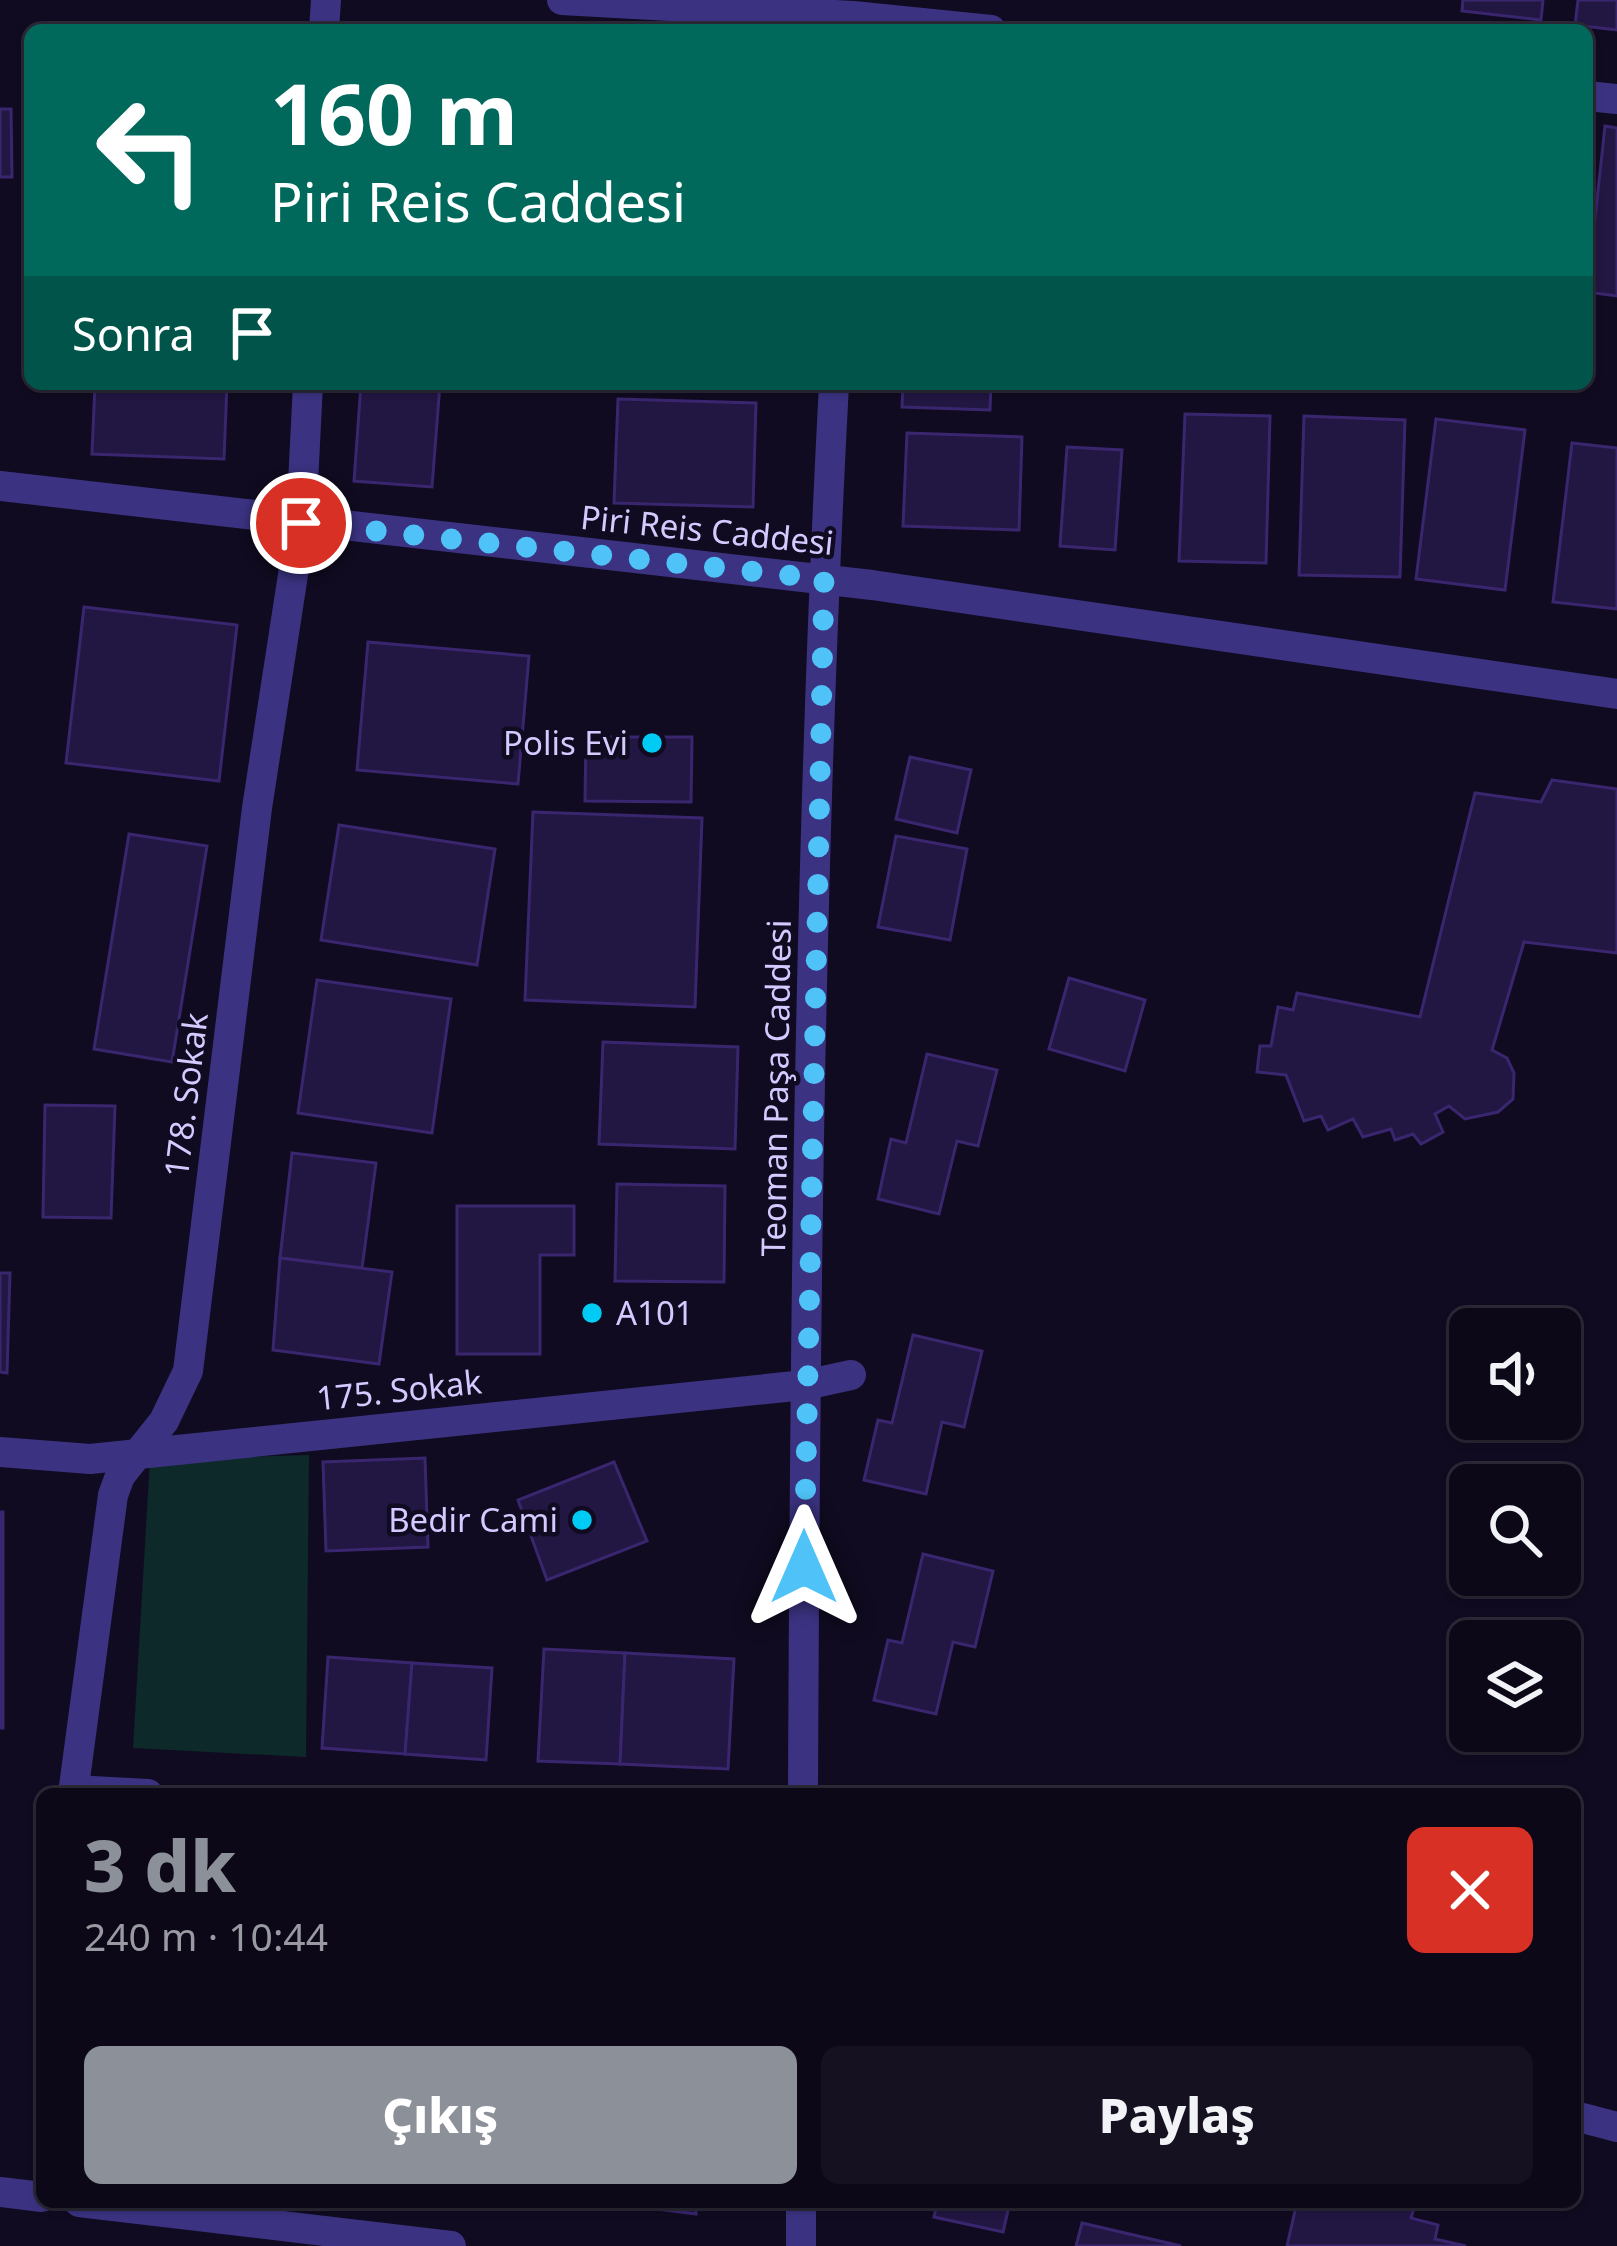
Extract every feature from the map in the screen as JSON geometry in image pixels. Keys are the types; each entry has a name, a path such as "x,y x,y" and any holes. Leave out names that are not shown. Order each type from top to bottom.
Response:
{"street":[{"path":"562,0 853,15 936,24"},
{"name":"178. Sokak","path":"74,1788 113,1495 120,1476 164,1421 188,1371 257,808 301,523 308,390"},
{"name":"Teoman Paşa Caddesi","path":"803,1788 805,1385 824,579 834,390"},
{"name":"Piri Reis Caddesi","path":"0,486 824,579 1617,694"},
{"name":"175. Sokak","path":"0,1452 90,1460 805,1385 851,1375"},
{"path":"1581,2118 1617,2127"},
{"path":"0,2192 36,2197"},
{"path":"132,2208 452,2246"},
{"path":"801,2208 801,2246"}],"green space":[{"path":"309,1455 306,1757 133,1748 150,1459"}],"building":[{"path":"1463,0 1543,0 1541,20 1462,11"},
{"path":"1578,0 1617,0 1617,30 1575,24"},
{"path":"0,109 11,109 12,177 0,177"},
{"path":"1605,126 1617,128 1617,296 1593,293 1593,237"},
{"path":"95,390 227,390 224,459 92,454"},
{"path":"361,390 440,390 432,487 354,481"},
{"path":"903,390 991,390 990,410 902,407"},
{"path":"618,399 756,403 753,507 614,503"},
{"path":"1185,414 1270,416 1266,563 1179,561"},
{"path":"1304,416 1405,420 1400,577 1299,575"},
{"path":"1436,419 1525,430 1505,590 1416,579"},
{"path":"907,433 1022,437 1019,530 903,526"},
{"path":"1572,443 1617,448 1617,609 1553,602"},
{"path":"1067,447 1122,450 1115,550 1060,546"},
{"path":"84,607 237,625 219,781 66,763"},
{"path":"368,642 529,656 518,784 357,770"},
{"path":"586,737 692,737 691,802 585,801"},
{"path":"910,757 971,770 957,833 896,819"},
{"path":"1552,780 1617,789 1617,953 1524,942 1492,1050 1507,1058 1514,1073 1513,1099 1498,1112 1465,1119 1449,1106 1435,1114 1443,1132 1421,1144 1413,1134 1395,1140 1391,1129 1363,1137 1353,1119 1328,1130 1321,1116 1304,1121 1286,1075 1257,1072 1260,1046 1271,1046 1278,1007 1293,1010 1297,993 1420,1017 1475,793 1541,802"},
{"path":"533,812 702,818 695,1007 525,1000"},
{"path":"339,825 495,849 477,965 321,940"},
{"path":"129,834 207,846 172,1062 94,1049"},
{"path":"896,836 967,849 950,940 878,927"},
{"path":"1069,978 1145,1000 1125,1071 1049,1049"},
{"path":"317,980 451,999 432,1133 298,1113"},
{"path":"603,1042 738,1047 735,1149 599,1144"},
{"path":"927,1054 997,1070 978,1146 957,1141 939,1214 878,1199 891,1139 906,1143"},
{"path":"45,1105 115,1106 111,1218 43,1217"},
{"path":"292,1153 376,1163 362,1268 280,1258"},
{"path":"617,1184 725,1186 724,1282 615,1281"},
{"path":"457,1206 574,1206 574,1255 540,1255 540,1354 457,1354"},
{"path":"280,1258 392,1272 379,1364 273,1350"},
{"path":"0,1273 10,1273 7,1373 0,1372"},
{"path":"913,1335 982,1351 964,1427 942,1422 926,1494 864,1480 878,1420 892,1423"},
{"path":"425,1458 428,1547 326,1551 323,1462"},
{"name":"Bedir Cami","path":"614,1462 647,1541 547,1580 518,1500"},
{"path":"3,1512 3,1728 0,1728"},
{"path":"923,1554 993,1571 975,1647 953,1642 936,1714 874,1700 888,1640 902,1643"},
{"path":"544,1649 625,1653 620,1764 538,1761"},
{"path":"625,1653 734,1659 728,1769 620,1764"},
{"path":"328,1657 412,1663 405,1754 322,1748"},
{"path":"412,1663 492,1668 486,1760 405,1754"},
{"path":"650,2208 696,2208 696,2214"},
{"path":"936,2208 1009,2208 1003,2232 934,2217"},
{"path":"1296,2208 1414,2208 1411,2218 1438,2225 1435,2239 1466,2246 1287,2246"},
{"path":"1082,2223 1181,2246 1076,2246"}],"place":[{"name":"Polis Evi","path":"652,743"},
{"name":"A101","path":"592,1313"},
{"name":"Bedir Cami","path":"582,1520"}],"route":[{"path":"301,523 824,579 804,1567"}]}
